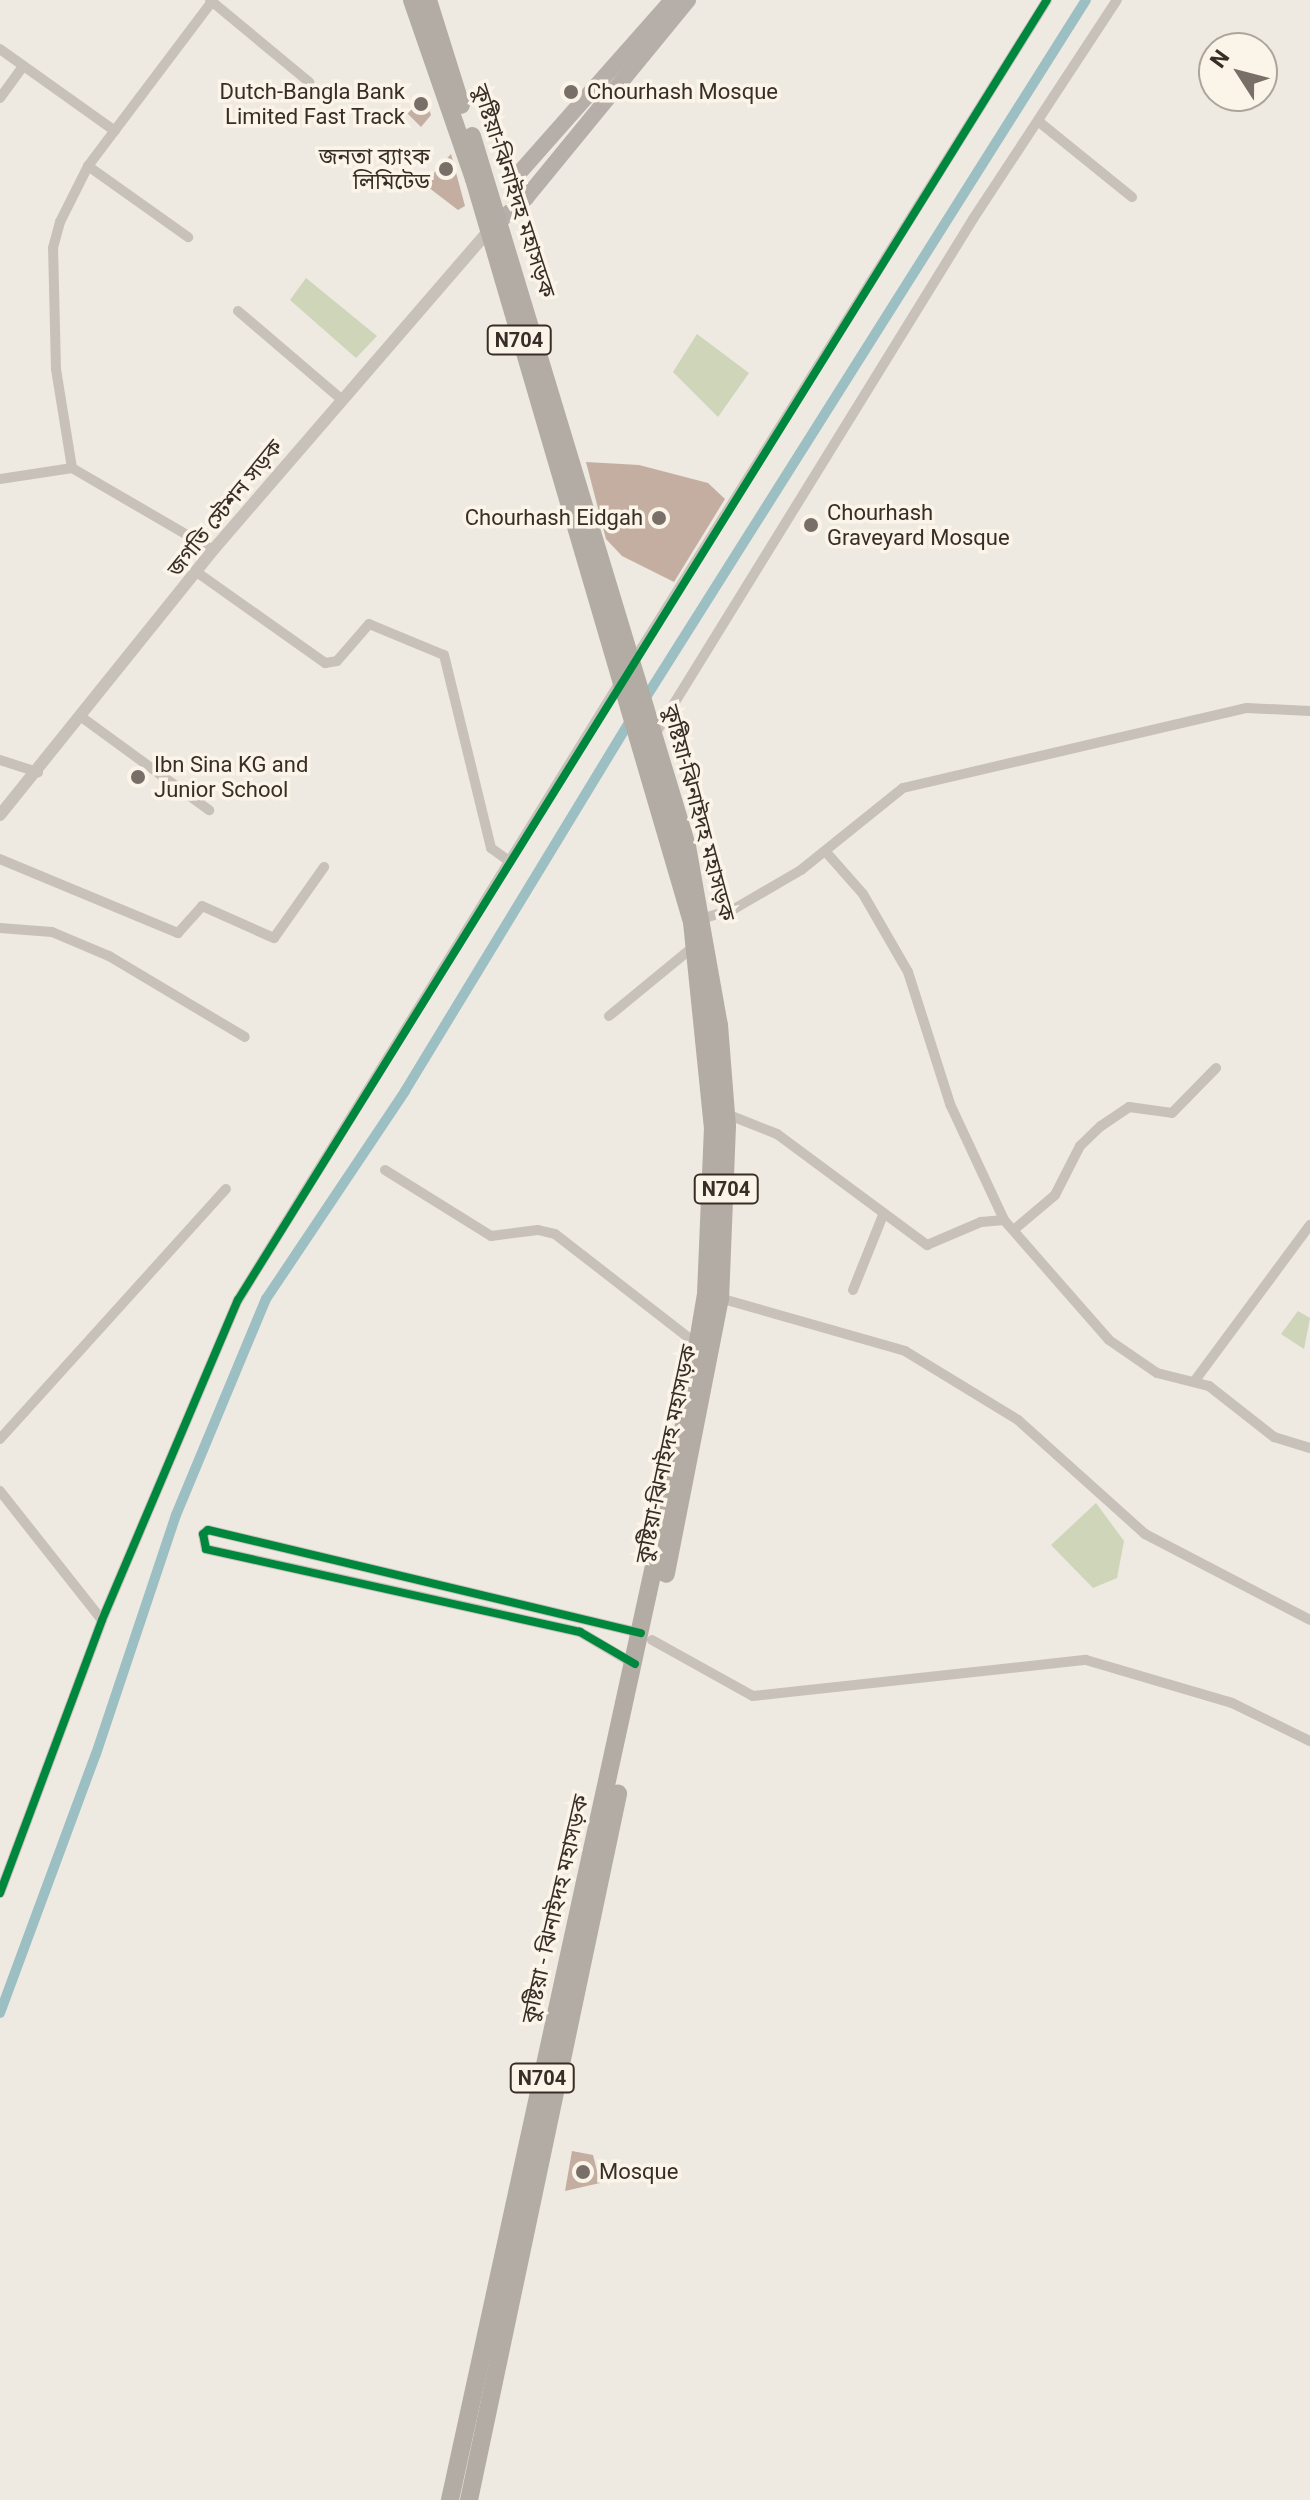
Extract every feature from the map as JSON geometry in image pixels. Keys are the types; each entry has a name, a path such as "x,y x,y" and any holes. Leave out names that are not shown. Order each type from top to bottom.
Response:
{"highway":[{"name":"কুষ্টিয়া-ঝিনাইদহ মহাসড়ক","path":"412,0 481,180"},
{"name":"কুষ্টিয়া-ঝিনাইদহ মহাসড়ক","path":"428,0 630,674 653,734 698,920 719,1111 713,1296 642,1649"},
{"name":"কুষ্টিয়া-ঝিনাইদহ মহাসড়ক","path":"630,674 640,752 698,920 693,947 719,1111"},
{"name":"কুষ্টিয়া-ঝিনাইদহ মহাসড়ক","path":"642,1649 698,1345 713,1296"},
{"name":"কুষ্টিয়া - ঝিনাইদহ মহাসড়ক","path":"450,2500 642,1649"},
{"name":"কুষ্টিয়া - ঝিনাইদহ মহাসড়ক","path":"469,2500 642,1649"}],"main road":[{"path":"512,181 672,0"},
{"path":"495,227 526,198 688,0"},
{"path":"481,180 512,181 526,198"}],"street":[{"path":"72,468 56,369 53,248 88,166 212,0 309,82"},
{"path":"0,1893 102,1620 238,1300 1047,0"},
{"path":"653,734 1117,0"},
{"path":"0,49 115,131"},
{"path":"0,98 23,66"},
{"path":"1038,121 1132,197"},
{"path":"88,166 188,237"},
{"name":"জগতি স্টেশন সড়ক","path":"0,815 198,573 213,550 341,399 495,227"},
{"path":"238,311 341,399"},
{"path":"0,479 72,468 213,550"},
{"path":"198,573 325,663 337,661 369,624 444,655 491,848 509,861"},
{"path":"698,920 734,909 826,852 903,788 1247,708 1310,711"},
{"path":"80,716 209,810"},
{"path":"0,760 38,772"},
{"path":"826,852 863,894 908,972 950,1104 1004,1220 1016,1228 1054,1282 1109,1340 1157,1373 1196,1379 1274,1437 1310,1448"},
{"path":"0,859 178,933 202,906 274,938 324,867"},
{"path":"0,928 52,932 109,956 245,1037"},
{"path":"609,1016 693,947"},
{"path":"1016,1228 1055,1195 1080,1146 1101,1126 1129,1107 1172,1113 1216,1068"},
{"path":"719,1111 777,1134 927,1245 981,1222 1004,1220"},
{"path":"385,1170 491,1236 538,1230 555,1234 698,1345"},
{"path":"0,1439 226,1189"},
{"path":"853,1290 883,1215"},
{"path":"1196,1379 1310,1225"},
{"path":"713,1296 905,1351 1018,1420 1145,1534 1310,1620"},
{"path":"0,1491 102,1620"},
{"path":"642,1649 580,1632 206,1549 203,1534 208,1530 642,1649 753,1696 1086,1660 1232,1703 1310,1741"}],"green space":[{"path":"306,278 377,336 356,358 290,300"},
{"path":"697,334 749,373 718,417 673,372"},
{"path":"1298,1311 1310,1318 1304,1349 1281,1334"},
{"path":"1096,1503 1124,1541 1117,1578 1093,1588 1051,1545"}],"building":[{"name":"Dutch-Bangla Bank Limited Fast Track","path":"424,96 431,115 421,127 407,113"},
{"name":"জনতা ব্যাংক লিমিটেড","path":"451,154 465,206 458,210 424,184"},
{"name":"Chourhash Eidgah","path":"586,462 639,465 708,483 725,499 674,582 622,556 606,539"},
{"name":"Mosque","path":"572,2151 593,2155 600,2183 565,2191"}],"waterway":[{"path":"643,702 1086,0"},
{"path":"0,2013 96,1754 176,1515 266,1299 405,1091 632,718"}],"cycle path":[{"path":"0,1893 102,1620 238,1300 1047,0"},
{"path":"635,1664 580,1632 206,1549 203,1534 208,1530 641,1633"}],"place":[{"name":"Chourhash Mosque","path":"571,92"},
{"name":"Dutch-Bangla Bank Limited Fast Track","path":"421,104"},
{"name":"জনতা ব্যাংক লিমিটেড","path":"446,169"},
{"name":"Chourhash Eidgah","path":"659,518"},
{"name":"Chourhash Graveyard Mosque","path":"811,525"},
{"name":"Ibn Sina KG and Junior School","path":"138,777"},
{"name":"Mosque","path":"583,2172"}]}
